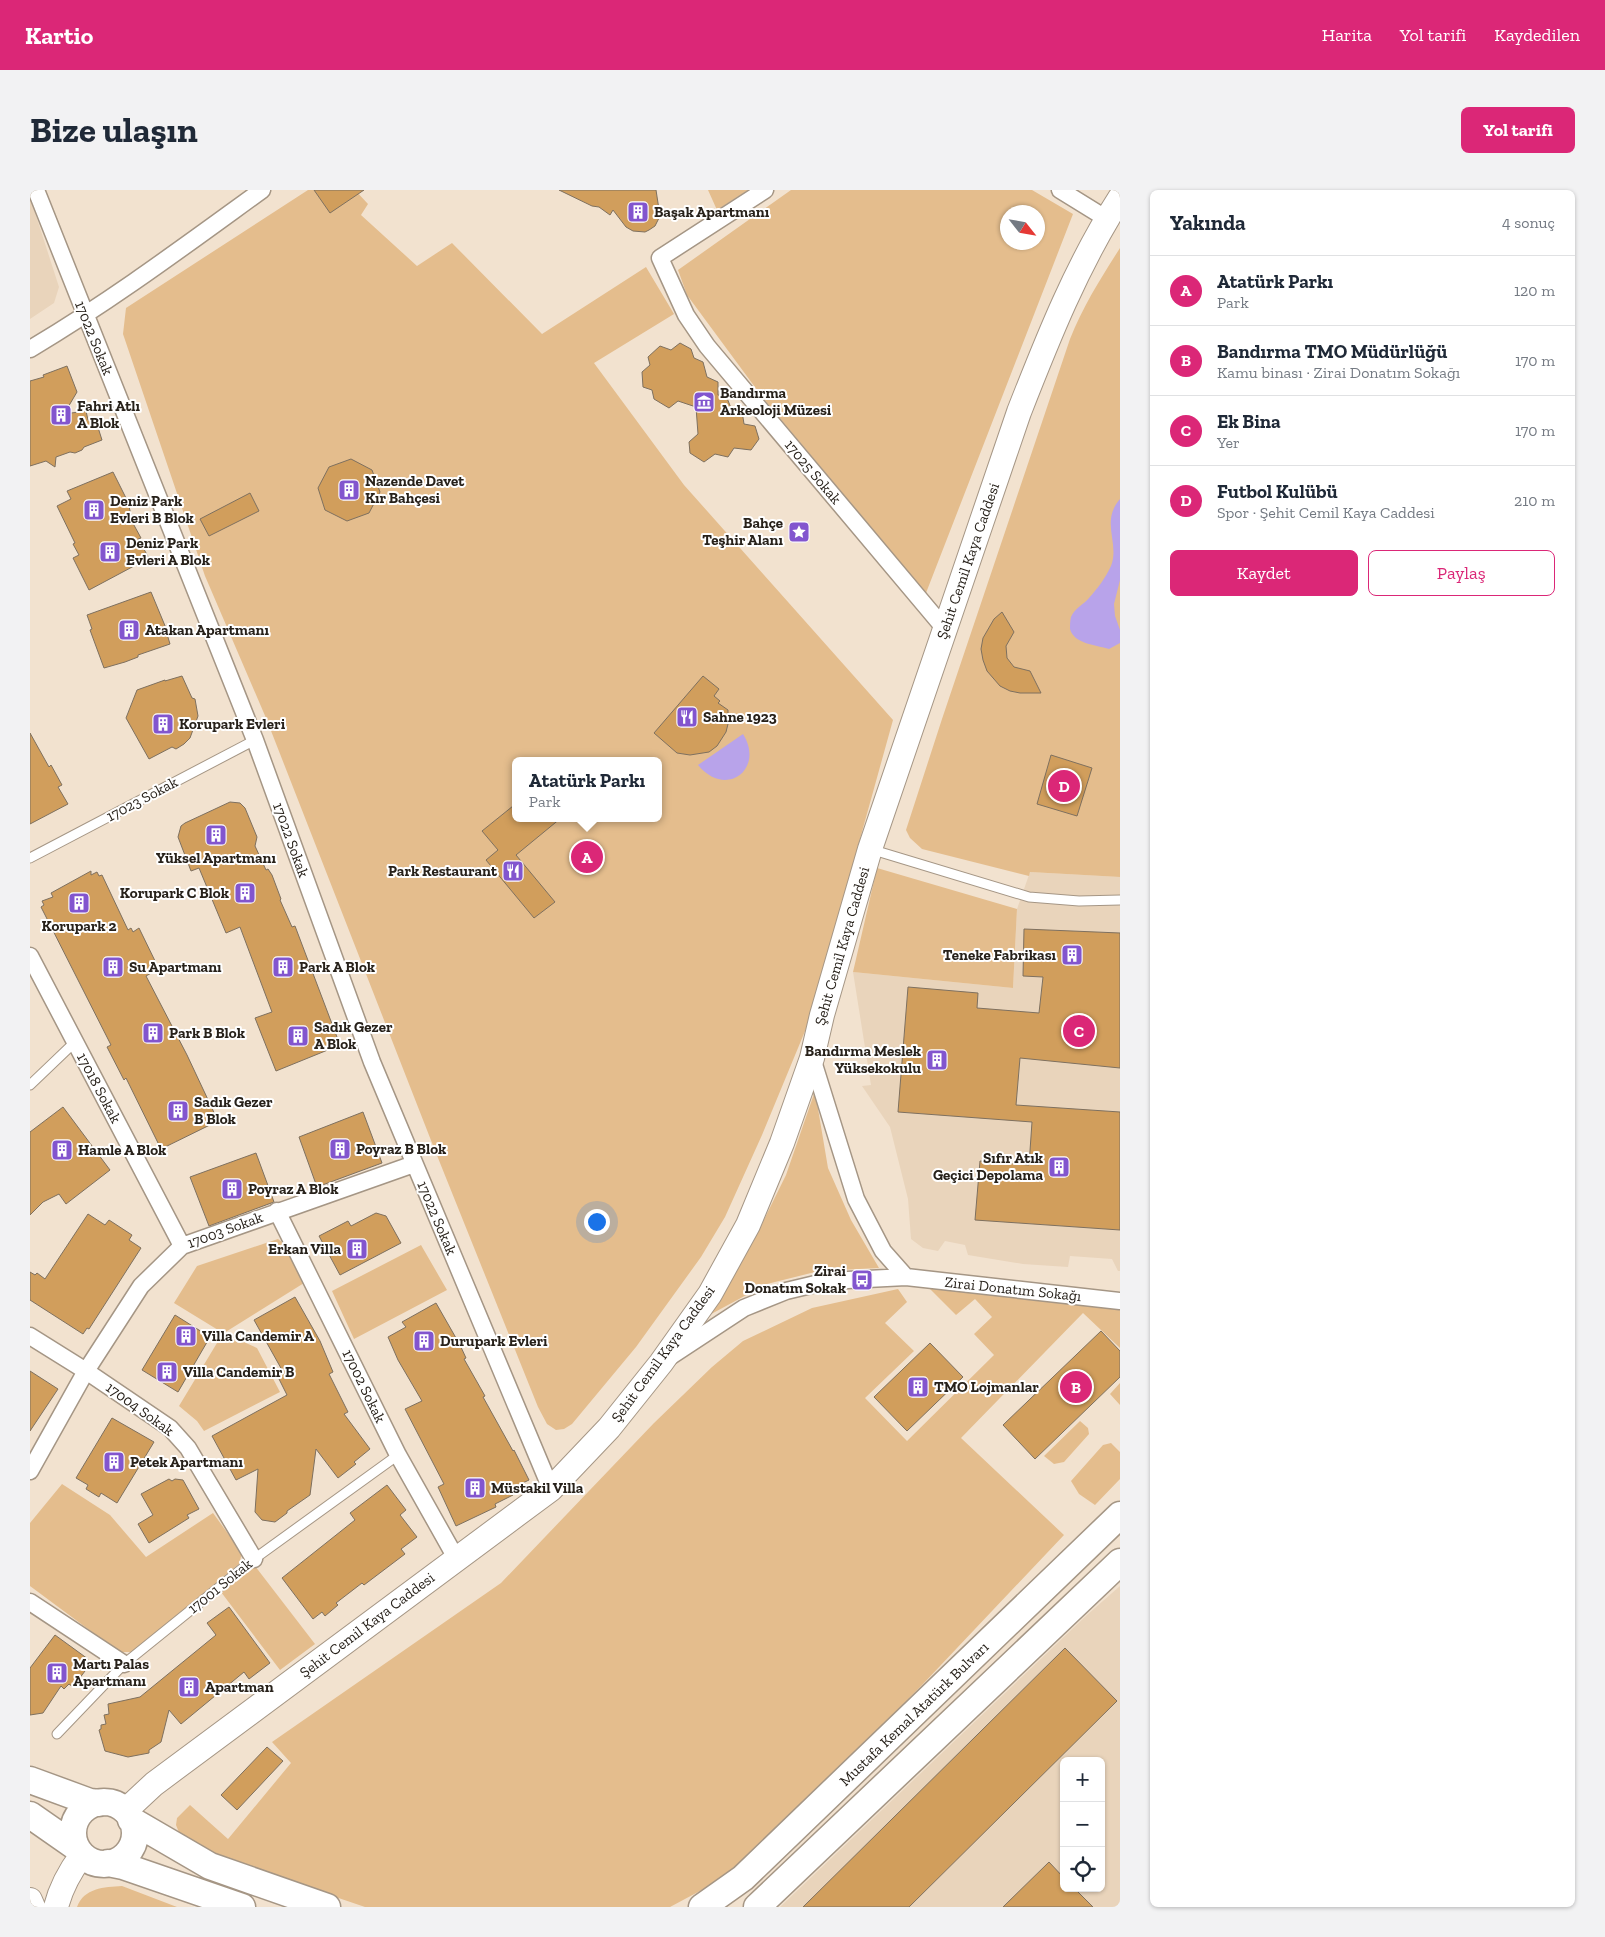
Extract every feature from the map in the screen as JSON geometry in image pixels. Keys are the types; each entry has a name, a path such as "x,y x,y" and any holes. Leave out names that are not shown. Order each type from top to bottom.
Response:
{"main road":[{"name":"Mustafa Kemal Atatürk Bulvarı","path":"702,1907 743,1878 1120,1515"},
{"name":"Mustafa Kemal Atatürk Bulvarı","path":"757,1907 1120,1562"},
{"path":"30,1780 90,1802 115,1804 128,1815 210,1866 326,1907"},
{"path":"79,1851 74,1841 73,1830 76,1819 83,1810 93,1804 100,1803"},
{"path":"30,1815 68,1839 87,1859 97,1863 108,1863 131,1868 242,1907"},
{"path":"108,1863 124,1856 133,1842 134,1831 128,1815"}],"street":[{"name":"17022 Sokak","path":"36,190 255,740 372,1062 551,1489"},
{"path":"30,349 85,316 262,190"},
{"name":"17025 Sokak","path":"765,190 660,258 686,315 706,346 945,629"},
{"path":"1060,190 1106,219"},
{"name":"Şehit Cemil Kaya Caddesi","path":"128,1815 154,1784 551,1489 609,1428 661,1363 710,1294 748,1225 782,1142 812,1058 822,1015 870,849 1018,412 1042,351 1083,260 1120,198"},
{"name":"17018 Sokak","path":"32,966 75,1042 182,1246"},
{"path":"812,1058 856,1199 883,1251 906,1278"},
{"name":"17003 Sokak","path":"30,1471 86,1370 141,1286 182,1246 414,1164"},
{"name":"17002 Sokak","path":"277,1211 398,1455 456,1558"},
{"name":"Zirai Donatım Sokağı","path":"661,1363 744,1308 786,1291 828,1281 906,1278 1120,1301"},
{"name":"17004 Sokak","path":"30,1336 86,1370 170,1428 188,1448 254,1559"},
{"path":"30,1602 124,1664"},
{"path":"56,1907 62,1888 79,1851"},
{"path":"30,1900 33,1907"}],"lane":[{"name":"17023 Sokak","path":"30,858 255,740"},
{"path":"870,849 1029,897 1078,901 1120,900"},
{"path":"30,1086 75,1042"},
{"name":"17001 Sokak","path":"57,1734 124,1664 254,1559 398,1455"}],"shaded area":[{"path":"308,190 355,190 368,204 361,215 417,266 452,243 542,334 646,267 674,314 594,363 684,485 893,720 810,1019 762,1135 725,1217 701,1257 636,1347 572,1424 564,1429 556,1430 547,1424 538,1407 434,1148 266,718 205,576 123,334 126,308"},
{"path":"708,190 748,190 717,210"},
{"path":"791,190 1032,190 1073,214 926,593 763,398 687,295 678,270"},
{"path":"30,197 59,287 54,303 30,319"},
{"path":"1120,248 1120,877 1030,872 1029,876 922,849 910,838 906,830 1070,339 1099,281"},
{"path":"1120,499 1120,580 1114,604 1115,616 1120,630 1120,643 1109,649 1086,643 1076,638 1070,629 1070,623 1072,614 1096,590 1111,566 1113,549 1111,516"},
{"path":"743,734 749,747 749,758 746,768 739,775 730,779 720,779 709,775 698,765"},
{"path":"877,868 1017,909 1013,988 853,972"},
{"path":"1030,872 1120,877 1120,1271 1118,1271 1112,1259 1070,1256 1068,1267 1023,1264 968,1255 965,1245 945,1241 938,1251 923,1248 911,1239 908,1199 890,1127 862,1086 871,1085 853,972 1013,988 1017,909"},
{"path":"815,1091 828,1168 851,1220 879,1268 819,1271 767,1284 702,1319 753,1242 786,1175"},
{"path":"278,1239 289,1247 304,1283 224,1333 257,1348 280,1392 204,1431 197,1421 179,1406 223,1333 174,1303 197,1266"},
{"path":"421,1245 447,1290 354,1339 332,1291"},
{"path":"927,1286 1120,1309 1120,1348 1083,1313 961,1438 1064,1535 923,1684 774,1836 713,1884 670,1907 365,1907 268,1874 195,1846 180,1835 176,1825 177,1818 190,1805 228,1839 291,1763 272,1742 501,1583 654,1423 712,1367 743,1341 812,1308 898,1289 907,1302 885,1323 914,1351 865,1398 907,1441 994,1355 974,1334 992,1317 975,1299 956,1315"},
{"path":"1120,1383 1120,1405 1110,1394"},
{"path":"1080,1421 1088,1428 1089,1434 1064,1462 1054,1464 1044,1456"},
{"path":"1111,1443 1120,1452 1120,1479 1095,1505 1079,1494 1071,1481 1103,1445"},
{"path":"62,1484 110,1515 146,1557 213,1513 242,1553 239,1564 132,1652 119,1652 30,1586 30,1523"},
{"path":"255,1566 315,1644 280,1670 221,1592"},
{"path":"1120,1586 1120,1907 780,1907 1087,1615"},
{"path":"122,1886 177,1907 77,1907 84,1896 90,1892 102,1888"}],"building":[{"path":"314,190 364,190 330,213"},
{"name":"Başak Apartmanı","path":"559,190 656,190 660,216 655,226 649,230 645,232 633,231 626,227 613,210 610,215 599,207 592,206"},
{"name":"Bandırma Arkeoloji Müzesi","path":"680,343 691,349 694,358 703,362 707,377 718,382 718,395 727,398 731,408 742,411 744,424 755,426 759,439 751,450 734,448 728,457 715,454 704,462 690,453 689,442 698,434 696,407 678,401 669,408 654,399 652,390 643,387 642,372 650,365 648,357 660,346 671,350"},
{"name":"Fahri Atlı A Blok","path":"67,366 77,392 64,414 86,411 88,420 95,418 102,440 84,447 75,453 70,452 56,457 55,467 46,461 30,466 30,381 44,377 43,375"},
{"name":"Nazende Davet Kır Bahçesi","path":"351,459 372,470 380,492 369,513 347,521 325,510 318,488 329,467"},
{"path":"113,472 128,502 131,515 129,516 141,538 138,539 149,558 89,590 73,558 79,555 73,544 75,543 57,506 71,499 67,491"},
{"path":"250,493 259,511 209,536 200,519"},
{"name":"Atakan Apartmanı","path":"151,592 168,633 170,644 138,655 138,657 125,662 104,668 90,630 92,629 87,615"},
{"path":"1002,612 1014,632 1006,646 1007,658 1014,667 1030,671 1041,693 1010,691 1000,686 987,671 981,649 983,638 994,619"},
{"name":"Korupark Evleri","path":"182,676 192,698 195,699 198,716 190,738 176,749 172,747 149,759 126,718 137,690"},
{"name":"Sahne 1923","path":"703,676 719,689 714,696 720,701 718,703 728,710 726,732 717,746 709,752 690,755 677,753 654,733"},
{"path":"30,733 49,767 51,765 62,785 58,787 68,804 30,824"},
{"path":"1051,755 1092,768 1077,816 1037,804"},
{"path":"230,802 240,803 245,808 257,837 255,846 266,870 268,869 272,875 280,900 292,927 295,926 340,1045 276,1071 255,1018 272,1012 240,927 226,933 199,868 191,871 178,837 181,826 185,823"},
{"name":"Park Restaurant","path":"512,807 512,822 556,822 516,855 555,902 534,918 486,860 498,850 482,831"},
{"path":"91,871 91,875 97,872 99,876 102,875 128,930 131,928 133,932 139,928 157,965 151,968 153,972 146,976 187,1055 218,1121 161,1149 126,1078 124,1080 107,1047 111,1045 41,907 44,905 42,901 53,897 51,893"},
{"path":"1024,929 1120,933 1120,1068 1020,1058 1016,1105 1120,1112 1120,1230 975,1220 980,1161 1029,1165 1032,1122 898,1112 908,987 978,993 977,1008 1039,1013 1043,977 1023,976"},
{"name":"Hamle A Blok","path":"63,1107 110,1170 66,1204 59,1194 43,1202 30,1215 30,1132"},
{"name":"Poyraz B Blok","path":"363,1112 382,1163 317,1187 299,1137"},
{"name":"Poyraz A Blok","path":"256,1153 274,1202 209,1226 190,1177"},
{"name":"Erkan Villa","path":"376,1213 386,1216 401,1243 340,1275 319,1236 348,1221 351,1226"},
{"path":"88,1214 105,1225 109,1220 132,1235 129,1240 141,1248 89,1329 87,1328 83,1334 30,1300 30,1272 35,1275 37,1273 45,1279"},
{"path":"295,1297 320,1341 333,1372 329,1374 348,1412 344,1414 370,1449 354,1462 356,1464 338,1478 316,1449 310,1495 275,1522 262,1520 255,1512 258,1469 236,1480 212,1436 287,1395 276,1373 282,1370 254,1320"},
{"path":"436,1303 460,1345 466,1358 464,1359 485,1396 483,1397 529,1480 510,1489 513,1495 495,1504 496,1507 456,1526 438,1487 444,1484 405,1409 422,1401 398,1360 388,1337 406,1327 402,1322"},
{"path":"175,1315 210,1337 178,1392 142,1370"},
{"path":"1101,1331 1120,1351 1120,1377 1035,1459 1003,1425"},
{"name":"TMO Lojmanlar","path":"930,1343 963,1377 907,1431 874,1397"},
{"path":"30,1371 58,1389 30,1431"},
{"name":"Petek Apartmanı","path":"112,1418 154,1442 117,1503 101,1493 99,1497 86,1489 88,1485 76,1478"},
{"path":"169,1479 172,1481 175,1479 183,1480 199,1509 187,1515 189,1518 149,1543 138,1524 153,1515 141,1494"},
{"path":"387,1485 406,1510 400,1515 417,1537 401,1549 405,1554 364,1585 362,1583 336,1603 338,1605 325,1616 322,1612 313,1619 282,1578 355,1520 350,1513"},
{"path":"229,1607 270,1663 249,1679 244,1672 181,1724 169,1710 161,1742 149,1750 149,1753 128,1757 105,1751 99,1730 101,1725 106,1724 104,1715 109,1714 108,1704 140,1697 216,1635 207,1623"},
{"name":"Martı Palas Apartmanı","path":"55,1635 88,1659 82,1668 85,1671 73,1687 69,1684 64,1689 61,1686 43,1713 30,1715 30,1668"},
{"path":"1065,1648 1117,1701 909,1907 803,1907"},
{"path":"267,1747 283,1761 237,1810 221,1795"},
{"path":"1049,1862 1060,1874 1060,1892 1078,1892 1093,1907 1003,1907"}],"place":[{"name":"Başak Apartmanı","path":"638,212"},
{"name":"Bandırma Arkeoloji Müzesi","path":"704,402"},
{"name":"Fahri Atlı A Blok","path":"61,415"},
{"name":"Nazende Davet Kır Bahçesi","path":"349,490"},
{"name":"Deniz Park Evleri B Blok","path":"94,510"},
{"name":"Bahçe Teşhir Alanı","path":"799,532"},
{"name":"Deniz Park Evleri A Blok","path":"110,552"},
{"name":"Atakan Apartmanı","path":"129,630"},
{"name":"Sahne 1923","path":"687,717"},
{"name":"Korupark Evleri","path":"163,724"},
{"name":"Futbol Kulübü","path":"1064,786"},
{"name":"Yüksel Apartmanı","path":"216,835"},
{"name":"Atatürk Parkı","path":"587,857"},
{"name":"Park Restaurant","path":"513,871"},
{"name":"Korupark C Blok","path":"245,893"},
{"name":"Korupark 2","path":"79,903"},
{"name":"Teneke Fabrikası","path":"1072,955"},
{"name":"Su Apartmanı","path":"113,967"},
{"name":"Park A Blok","path":"283,967"},
{"name":"Ek Bina","path":"1079,1031"},
{"name":"Park B Blok","path":"153,1033"},
{"name":"Sadık Gezer A Blok","path":"298,1036"},
{"name":"Bandırma Meslek Yüksekokulu","path":"937,1060"},
{"name":"Sadık Gezer B Blok","path":"178,1111"},
{"name":"Poyraz B Blok","path":"340,1149"},
{"name":"Hamle A Blok","path":"62,1150"},
{"name":"Sıfır Atık Geçici Depolama","path":"1059,1167"},
{"name":"Poyraz A Blok","path":"232,1189"},
{"name":"Erkan Villa","path":"357,1249"},
{"name":"Zirai Donatım Sokak","path":"862,1280"},
{"name":"Villa Candemir A","path":"186,1336"},
{"name":"Durupark Evleri","path":"424,1341"},
{"name":"Villa Candemir B","path":"167,1372"},
{"name":"TMO Lojmanlar","path":"918,1387"},
{"name":"Bandırma TMO Müdürlüğü","path":"1076,1387"},
{"name":"Petek Apartmanı","path":"114,1462"},
{"name":"Müstakil Villa","path":"475,1488"},
{"name":"Martı Palas Apartmanı","path":"57,1673"},
{"name":"Apartman","path":"189,1687"}]}
